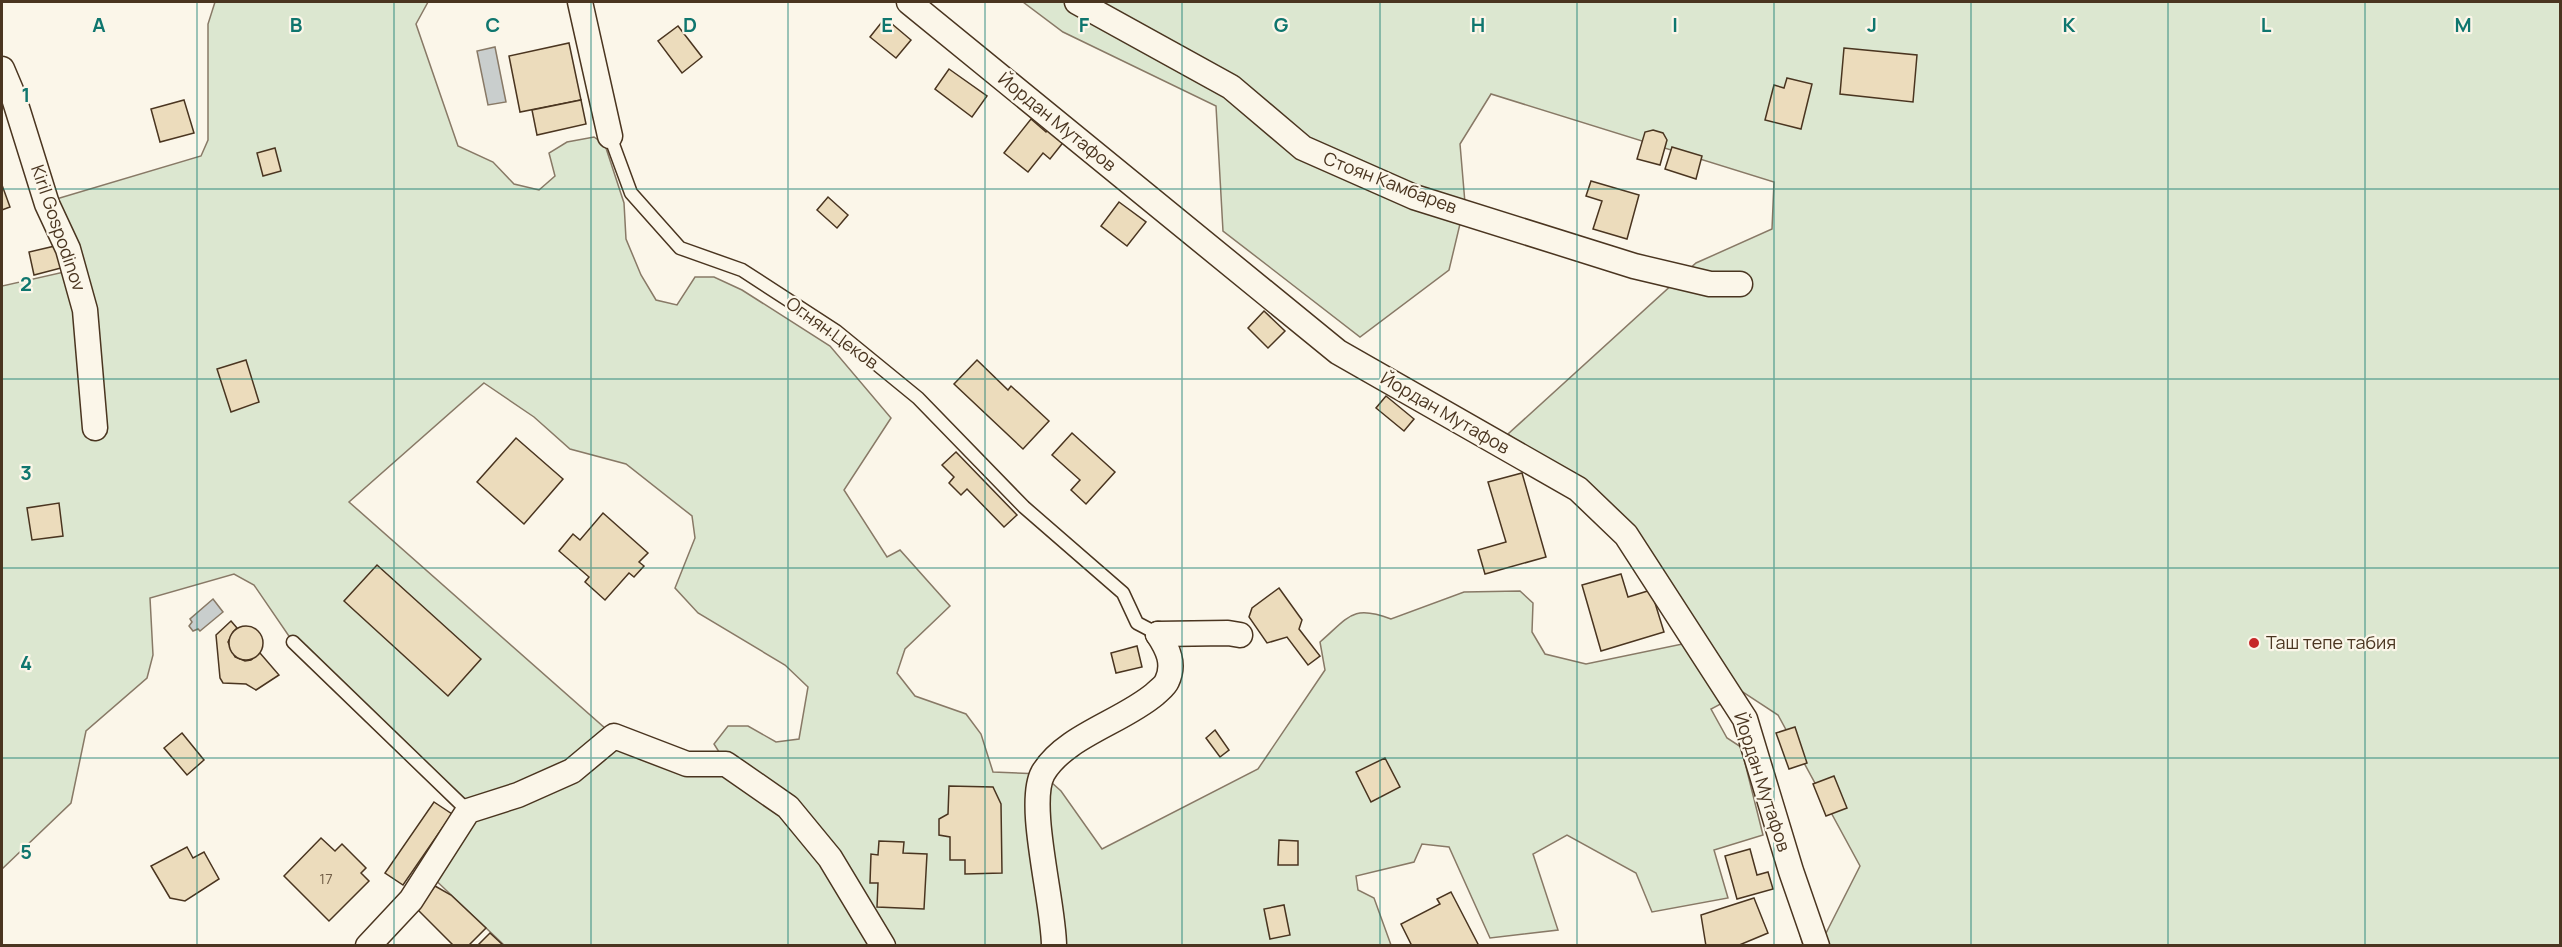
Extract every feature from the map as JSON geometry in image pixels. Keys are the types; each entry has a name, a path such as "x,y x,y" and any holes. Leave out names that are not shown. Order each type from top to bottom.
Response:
{"street":[{"name":"Огнян Цеков","path":"580,2 610,136"},
{"name":"Йордан Мутафов","path":"909,2 1338,352 1578,489 1626,535 1745,719 1791,871 1817,945"},
{"name":"Стоян Камбарев","path":"1077,2 1231,87 1303,148 1414,197 1634,266 1710,284 1740,284"},
{"name":"Kiril Gospodinov","path":"2,69 13,95 47,204 69,249 85,310 95,428"},
{"path":"1158,634 1228,633 1240,635"},
{"path":"1054,945 1054,924 1038,820 1037,795 1042,774 1058,753 1144,704 1167,683 1171,666 1168,648 1158,634"},
{"path":"368,945 411,900 468,811 518,795 572,771 614,736 687,764 726,764 788,807 830,858 883,945"}],"lane":[{"name":"Огнян Цеков","path":"610,136 631,193 680,248 742,270 836,331 918,398 1024,507 1123,592 1137,623 1158,634"},
{"path":"293,642 468,811"}],"green space":[{"path":"215,2 428,2 416,24 458,146 493,162 514,184 539,190 555,176 549,153 567,142 594,137 605,145 624,203 626,239 641,275 656,300 677,305 695,277 714,277 742,290 830,346 891,418 844,490 887,557 900,550 950,606 905,649 897,673 915,696 966,714 981,734 993,772 1042,774 1061,791 1102,849 1258,769 1325,670 1320,642 1345,620 1359,613 1391,619 1464,592 1520,591 1533,603 1532,632 1545,654 1586,664 1697,641 1636,531 1508,434 1696,263 1772,229 1774,182 1491,94 1460,144 1465,203 1449,270 1360,337 1223,231 1216,106 1063,32 1023,2 2560,2 2560,945 1803,945 1800,935 1825,935 1860,866 1778,715 1743,692 1711,709 1727,738 1741,747 1763,835 1714,850 1728,898 1652,912 1636,873 1567,835 1533,854 1558,930 1490,938 1449,847 1422,844 1414,862 1356,876 1358,890 1374,898 1391,945 504,945 428,873 468,811 293,642 254,585 234,574 150,598 153,655 147,678 86,731 71,803 2,869 2,286 82,268 53,200 201,156 208,140 208,24","holes":["484,383 534,417 570,449 626,464 692,516 695,538 675,588 698,613 785,665 808,687 799,739 776,742 748,726 728,726 714,744 726,763 614,736 349,502"]}],"shaded area":[{"path":"495,47 506,102 488,105 477,51"},
{"path":"213,599 223,612 200,631 198,629 193,631 189,626 192,622 190,619"}],"building":[{"path":"885,18 911,40 896,58 870,37"},
{"path":"678,26 702,57 682,73 658,41"},
{"path":"569,43 581,100 520,112 509,56"},
{"path":"1844,48 1917,55 1913,102 1840,94"},
{"path":"949,69 987,96 972,117 935,89"},
{"path":"1787,78 1812,84 1801,129 1765,120 1774,85 1784,88"},
{"path":"184,100 194,133 160,142 151,109"},
{"path":"581,100 586,124 537,135 532,110"},
{"path":"1031,119 1046,132 1050,127 1065,140 1050,159 1043,153 1028,172 1004,153"},
{"path":"1653,130 1663,133 1667,140 1660,165 1637,159 1645,132"},
{"path":"1672,147 1702,156 1696,179 1665,169"},
{"path":"275,148 281,171 263,176 257,153"},
{"path":"1591,181 1639,195 1627,239 1593,229 1602,201 1586,196"},
{"path":"2,185 10,207 2,210"},
{"path":"828,197 848,215 837,228 817,210"},
{"path":"1119,202 1146,222 1127,246 1101,226"},
{"path":"55,246 61,268 34,275 29,252"},
{"path":"1264,311 1285,331 1268,348 1248,328"},
{"path":"246,360 259,402 231,412 217,369"},
{"path":"977,360 1008,390 1011,386 1049,421 1023,449 954,384"},
{"path":"1386,396 1414,419 1404,431 1376,408"},
{"path":"1072,433 1115,472 1086,504 1071,490 1080,480 1052,455"},
{"path":"516,438 563,479 524,524 477,482"},
{"path":"956,452 1017,515 1004,527 967,489 961,495 949,483 954,477 942,465"},
{"path":"1522,473 1546,557 1485,574 1478,550 1506,542 1488,482"},
{"path":"59,503 63,536 32,540 27,508"},
{"path":"603,513 648,553 639,562 644,566 634,577 629,573 605,600 585,582 589,577 559,551 573,534 580,540"},
{"path":"377,565 481,659 448,696 344,601"},
{"path":"1621,574 1628,597 1651,590 1664,632 1601,651 1582,585"},
{"path":"1279,588 1302,620 1299,629 1320,656 1308,665 1287,637 1267,643 1249,617 1252,608"},
{"path":"231,621 237,628 228,642 235,657 245,661 251,660 260,653 279,675 256,690 246,684 223,683 220,678 216,635"},
{"path":"246,626 258,631 263,643 258,655 246,660 234,655 229,643 234,631"},
{"path":"1137,646 1142,667 1116,673 1111,653"},
{"path":"1795,727 1807,763 1789,769 1776,733"},
{"path":"1215,730 1229,750 1220,757 1206,738"},
{"path":"182,733 204,760 187,775 164,748"},
{"path":"1385,758 1400,787 1371,802 1356,772"},
{"path":"1834,776 1847,808 1826,816 1813,784"},
{"path":"949,786 993,787 1001,804 1002,873 965,874 965,860 950,860 950,837 939,835 939,819 948,814"},
{"path":"434,802 452,814 403,885 385,873"},
{"path":"321,838 335,851 342,844 366,868 361,873 369,881 329,921 284,876"},
{"path":"1279,840 1298,841 1298,865 1278,865"},
{"path":"879,841 904,842 903,853 927,854 924,909 877,907 878,883 870,883 871,854 878,855"},
{"path":"187,847 193,858 204,852 219,879 185,901 170,898 151,866"},
{"path":"1750,849 1757,875 1768,872 1773,889 1737,899 1725,856"},
{"path":"435,886 451,895 486,928 468,946 454,946 417,909"},
{"path":"1451,892 1479,946 1412,946 1401,924 1440,904 1437,899"},
{"path":"1754,898 1768,933 1737,946 1706,946 1701,915"},
{"path":"1284,905 1290,935 1270,939 1264,909"},
{"path":"490,933 504,946 477,946"}],"place":[{"name":"Таш тепе табия","path":"2254,643"}]}
